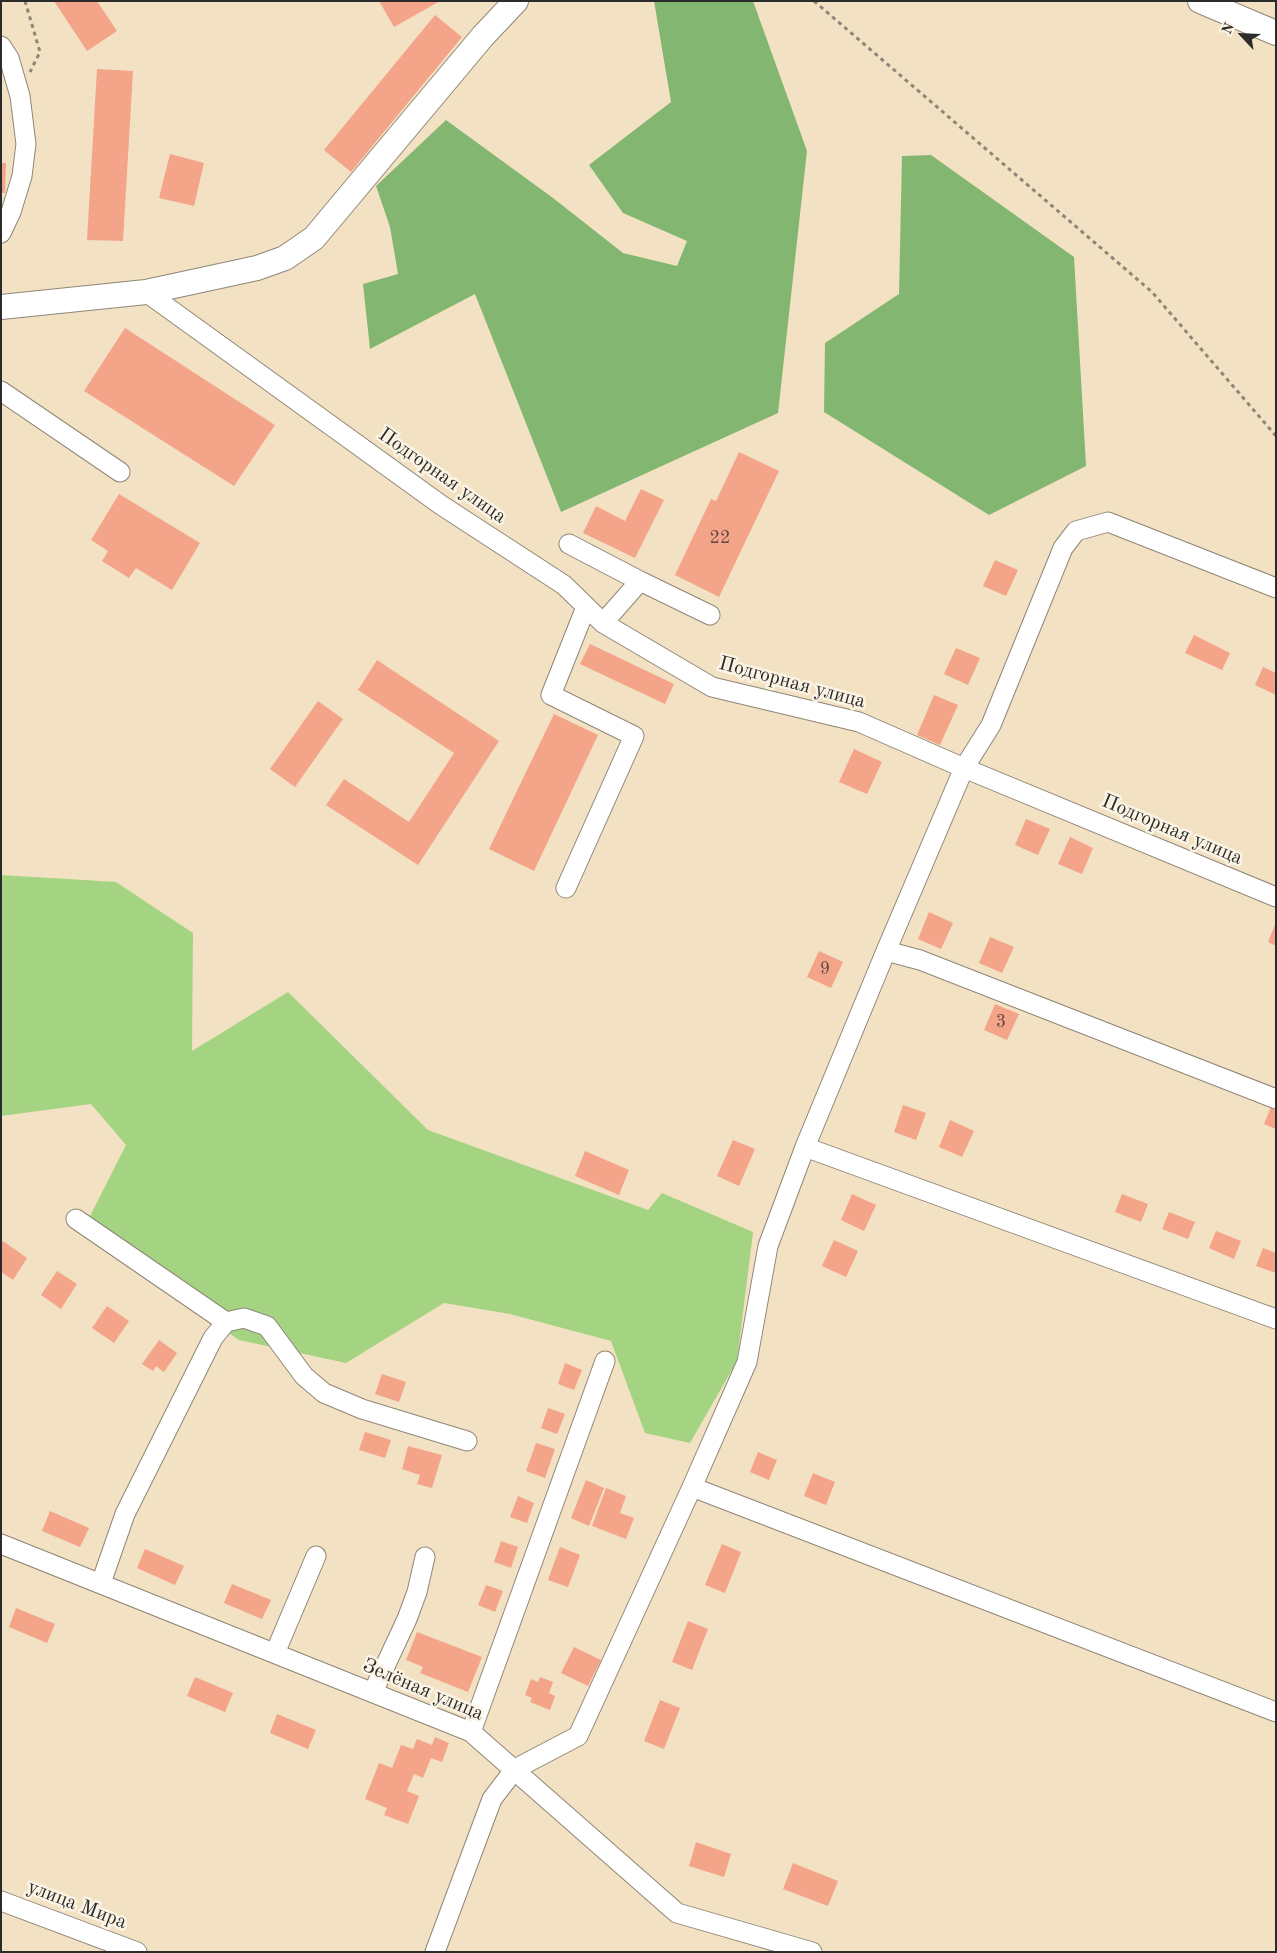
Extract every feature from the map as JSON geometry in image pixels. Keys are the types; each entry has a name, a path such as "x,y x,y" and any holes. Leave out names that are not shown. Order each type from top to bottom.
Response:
{"main road":[{"path":"1,307 146,292 257,268 286,258 314,238 483,36 516,1"},
{"path":"1200,1 1276,33"}],"street":[{"path":"1,46 9,58 20,96 26,144 22,176 11,212 1,233"},
{"name":"Подгорная улица","path":"146,292 441,505 564,585 603,623 712,687 859,722 964,768 1276,898"},
{"path":"1,391 120,472"},
{"path":"435,1952 492,1799 515,1769 578,1736 692,1487 747,1362 768,1246 805,1147 964,768 990,725 1063,548 1076,531 1108,522 1276,588"},
{"path":"569,544 710,615"},
{"path":"603,623 640,581"},
{"path":"566,888 634,736 551,695 586,607"},
{"path":"886,951 920,960 1276,1100"},
{"path":"805,1147 1276,1319"},
{"path":"76,1219 226,1322"},
{"path":"101,1584 125,1514 213,1338 226,1322 244,1318 267,1326 304,1376 324,1393 362,1409 468,1441"},
{"path":"471,1732 605,1361"},
{"path":"692,1487 1276,1712"},
{"name":"Зелёная улица","path":"1,1544 471,1732 677,1912 812,1952"},
{"path":"275,1653 316,1556"},
{"path":"373,1692 407,1619 417,1592 425,1557"},
{"name":"улица Мирa","path":"1,1901 137,1952"}],"path":[{"path":"20,96 40,52 25,1"},
{"path":"814,1 1152,292 1276,436"}],"green space":[{"path":"654,1 753,1 807,151 778,413 561,512 475,294 370,349 363,284 398,274 390,227 376,186 446,120 553,198 623,253 677,266 687,241 623,213 589,165 671,102"},
{"path":"931,155 1074,257 1086,466 989,515 824,412 825,343 899,294 902,156"},
{"path":"1,875 116,882 193,933 192,1051 288,992 428,1130 648,1210 662,1193 753,1232 737,1361 690,1443 645,1433 611,1341 510,1314 444,1303 346,1363 239,1340 123,1261 83,1230 126,1145 91,1104 1,1116"}],"building":[{"path":"54,1 97,1 117,31 87,51"},
{"path":"379,1 440,1 394,27"},
{"path":"435,15 462,37 351,172 324,150"},
{"path":"97,69 133,71 123,241 87,240"},
{"path":"170,154 204,163 194,206 159,198"},
{"path":"1,163 6,163 5,193 1,193"},
{"path":"125,328 275,425 234,486 84,391"},
{"path":"739,452 779,471 719,597 675,575 711,499 716,501"},
{"path":"641,489 664,500 635,558 583,533 596,506 625,521"},
{"path":"119,494 200,543 172,590 136,568 129,578 102,561 108,551 91,540"},
{"path":"995,560 1018,570 1006,596 983,586"},
{"path":"1194,635 1230,653 1222,670 1185,653"},
{"path":"590,644 674,684 665,704 580,664"},
{"path":"956,648 980,658 968,685 944,674"},
{"path":"377,660 499,741 418,865 326,805 344,779 409,822 454,753 358,690"},
{"path":"1263,667 1276,673 1276,695 1255,685"},
{"path":"934,695 958,705 940,745 917,735"},
{"path":"318,701 343,719 295,787 270,769"},
{"path":"554,714 598,735 534,871 489,849"},
{"path":"854,749 882,762 867,794 839,782"},
{"path":"1026,819 1050,829 1038,855 1015,845"},
{"path":"1070,837 1093,848 1082,874 1058,864"},
{"path":"929,912 953,923 941,949 918,939"},
{"path":"1276,922 1276,946 1268,942"},
{"path":"990,937 1014,947 1002,973 979,963"},
{"path":"819,951 843,962 831,988 807,977"},
{"path":"995,1004 1019,1014 1007,1040 984,1030"},
{"path":"903,1105 926,1113 916,1140 894,1132"},
{"path":"1271,1107 1276,1109 1276,1129 1264,1124"},
{"path":"950,1120 974,1131 962,1157 939,1147"},
{"path":"733,1140 755,1149 739,1186 717,1176"},
{"path":"585,1151 629,1170 619,1195 575,1176"},
{"path":"852,1194 876,1205 864,1231 841,1220"},
{"path":"1122,1194 1148,1204 1141,1222 1115,1212"},
{"path":"1169,1212 1195,1222 1188,1239 1162,1229"},
{"path":"1216,1231 1241,1241 1234,1259 1209,1248"},
{"path":"834,1240 858,1251 846,1277 822,1266"},
{"path":"3,1241 27,1258 13,1280 1,1272 1,1244"},
{"path":"1263,1248 1276,1253 1276,1273 1256,1266"},
{"path":"57,1271 77,1284 61,1309 41,1295"},
{"path":"107,1306 129,1321 114,1343 92,1328"},
{"path":"159,1340 177,1353 164,1372 156,1366 153,1371 142,1364"},
{"path":"565,1363 582,1370 574,1390 558,1384"},
{"path":"382,1374 406,1382 399,1402 375,1394"},
{"path":"548,1408 565,1414 557,1434 541,1428"},
{"path":"365,1432 391,1440 385,1458 359,1450"},
{"path":"536,1443 555,1449 545,1478 526,1471"},
{"path":"408,1446 442,1455 432,1488 417,1484 420,1475 402,1469"},
{"path":"758,1452 777,1460 769,1480 750,1472"},
{"path":"813,1473 835,1482 826,1505 804,1496"},
{"path":"586,1480 604,1488 589,1526 571,1518"},
{"path":"606,1488 626,1496 620,1513 634,1518 626,1539 592,1526"},
{"path":"518,1496 534,1503 527,1523 510,1517"},
{"path":"50,1511 89,1528 80,1547 42,1531"},
{"path":"501,1541 518,1547 511,1568 494,1562"},
{"path":"722,1544 741,1552 725,1593 705,1585"},
{"path":"560,1547 580,1555 568,1587 548,1580"},
{"path":"145,1549 184,1566 175,1585 137,1568"},
{"path":"232,1584 271,1600 262,1619 224,1603"},
{"path":"486,1585 503,1591 495,1612 478,1605"},
{"path":"16,1608 55,1624 47,1643 9,1627"},
{"path":"688,1621 708,1629 692,1670 672,1662"},
{"path":"417,1632 482,1657 468,1692 420,1673 423,1667 406,1660"},
{"path":"574,1647 601,1660 588,1686 561,1673"},
{"path":"195,1677 233,1693 225,1712 187,1696"},
{"path":"540,1677 553,1682 549,1693 555,1696 550,1710 530,1702 532,1698 525,1695 531,1679 538,1682"},
{"path":"660,1700 680,1708 664,1749 644,1741"},
{"path":"277,1714 316,1730 308,1749 270,1733"},
{"path":"435,1737 449,1743 442,1762 431,1758 423,1778 414,1774 407,1791 419,1796 408,1824 384,1815 387,1808 365,1799 379,1763 392,1768 401,1745 413,1749 417,1739 432,1745"},
{"path":"696,1842 731,1854 724,1877 689,1866"},
{"path":"793,1863 838,1881 828,1906 783,1889"}]}
